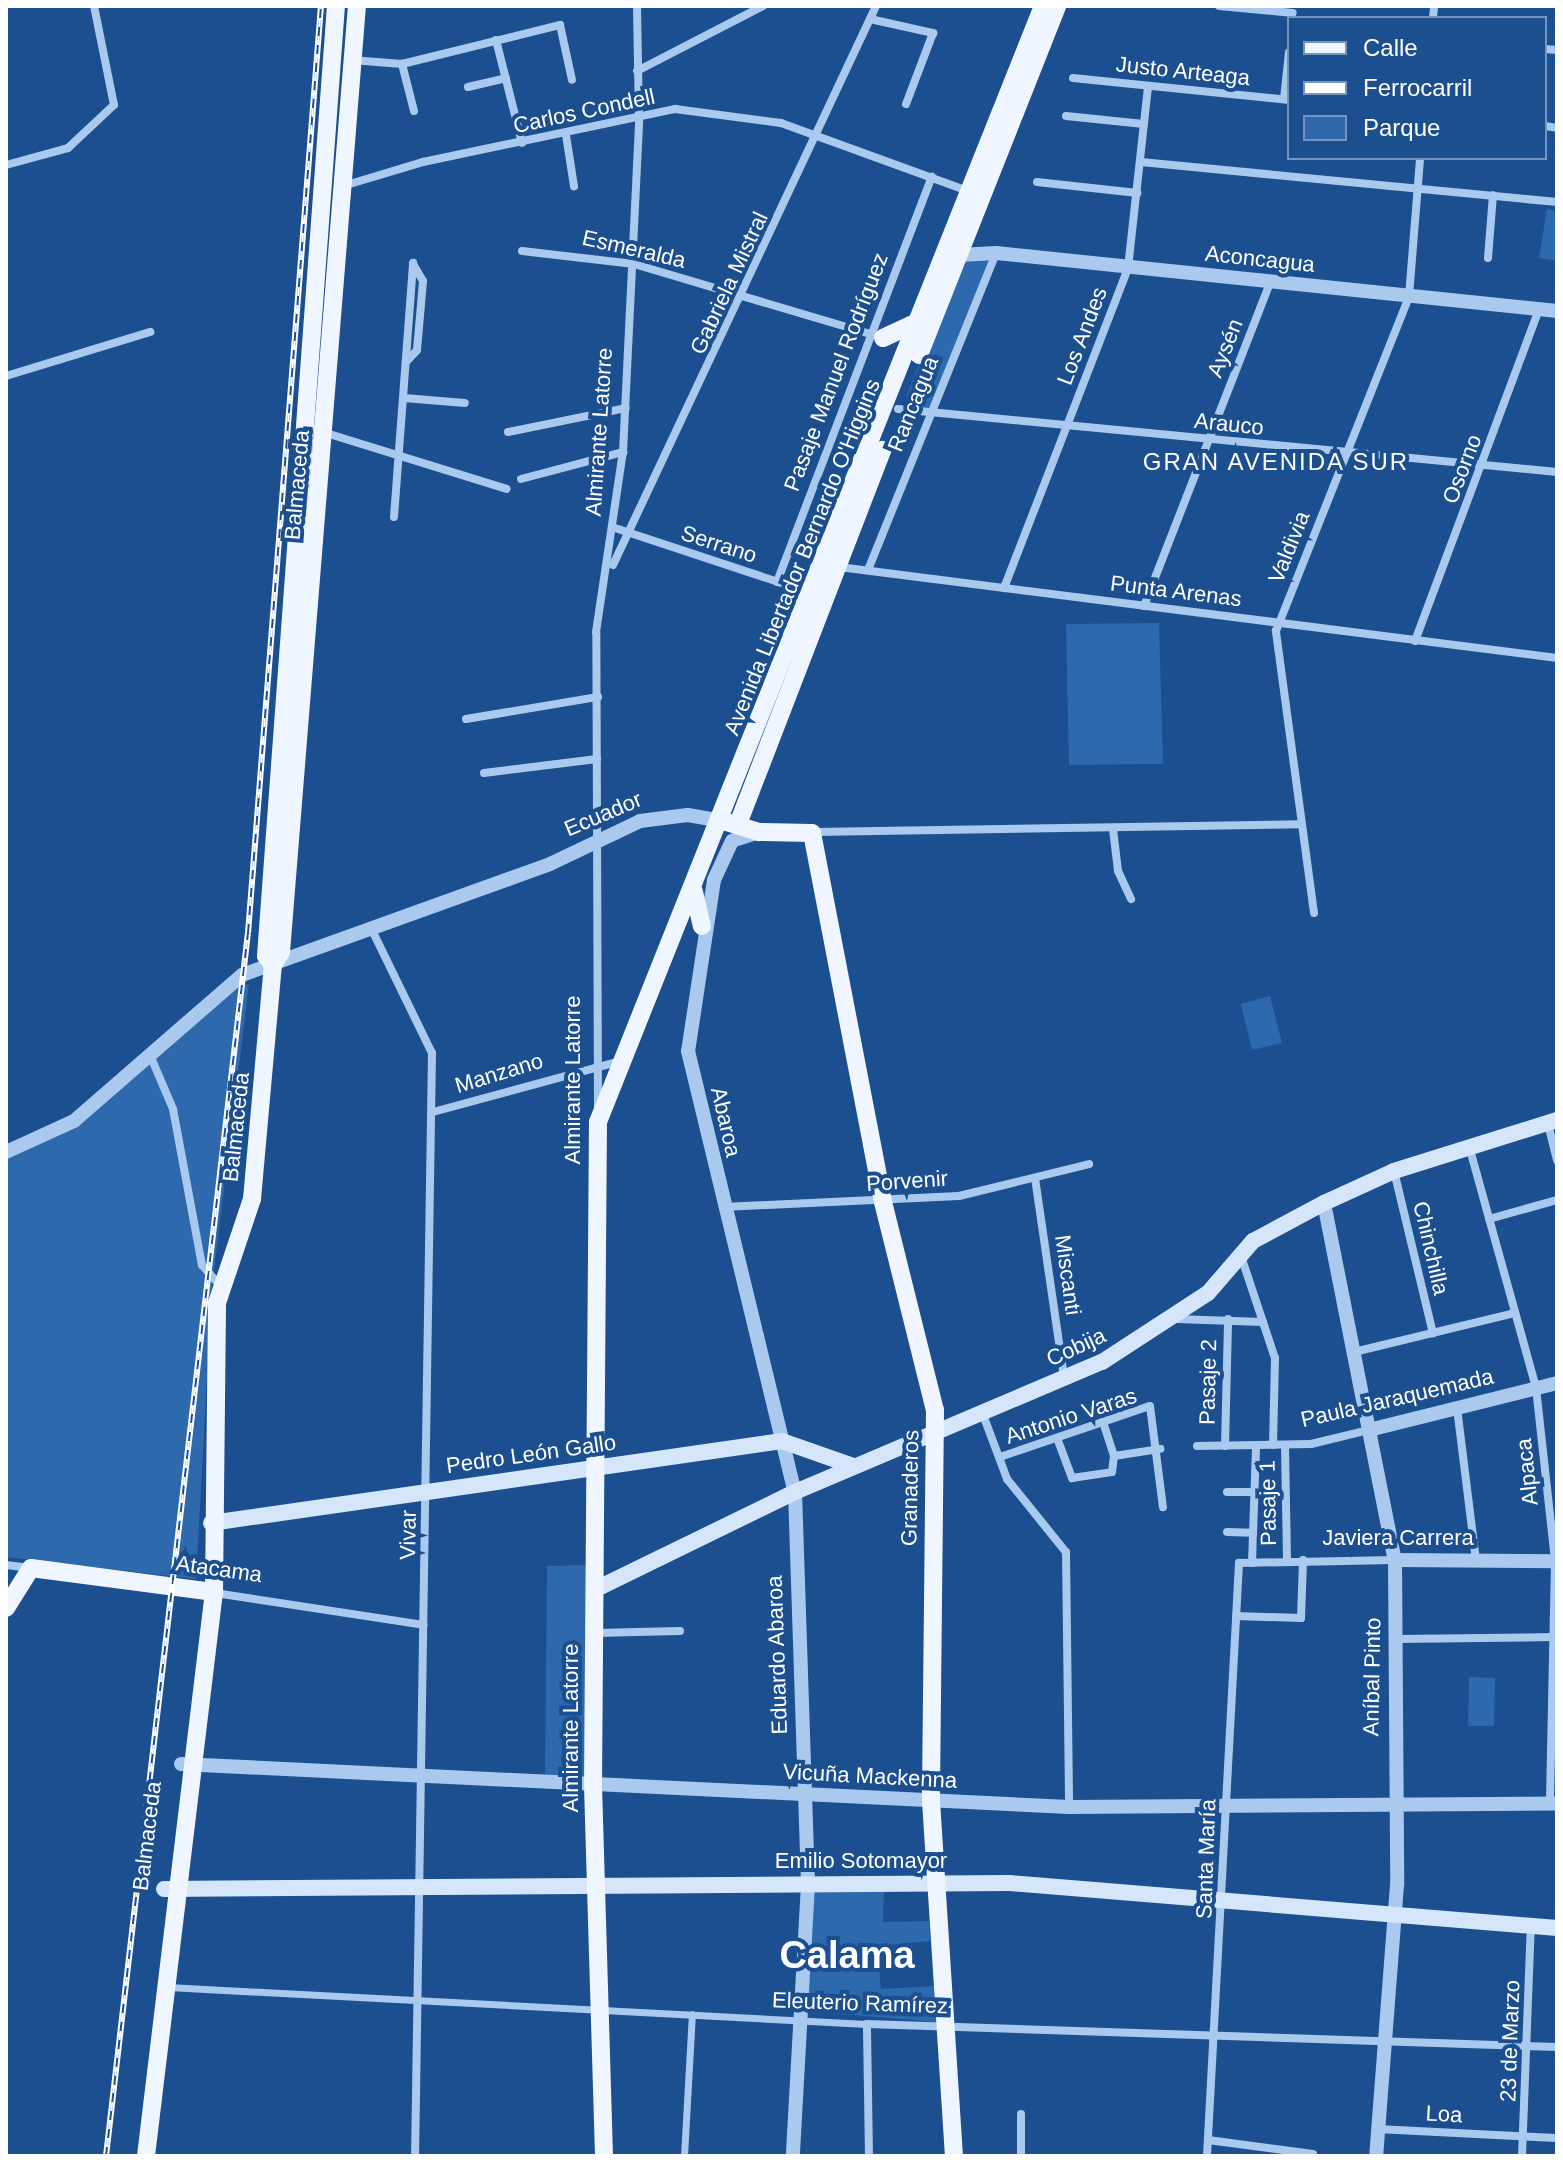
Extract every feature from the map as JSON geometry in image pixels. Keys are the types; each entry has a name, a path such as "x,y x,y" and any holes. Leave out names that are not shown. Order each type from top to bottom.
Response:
{"main road":[{"name":"Balmaceda","path":"273,965 266,956 336,6"},
{"name":"Balmaceda","path":"136,2156 208,1592 222,1288 258,1158 273,965 281,952 326,433 357,6"},
{"name":"Avenida Libertador Bernardo O'Higgins","path":"598,1122 694,892 731,822 838,567 898,409 918,322 1043,6"},
{"name":"Avenida Libertador Bernardo O'Higgins","path":"731,822 812,593 912,354 959,255 1057,6"},
{"path":"876,336 918,322"},
{"path":"876,336 912,354"},
{"name":"Ecuador","path":"731,822 759,832 812,833"},
{"name":"Granaderos","path":"812,833 883,1202 936,1428 931,1801 942,2025 954,2156"},
{"path":"694,892 702,926"},
{"name":"Almirante Latorre","path":"598,1122 593,1785 604,2156"},
{"name":"Cobija","path":"594,1590 795,1492 936,1428 1064,1378 1172,1319 1241,1255 1324,1203 1394,1171 1469,1145 1552,1122"},
{"name":"Pedro León Gallo","path":"211,1523 782,1441 853,1466"},
{"path":"6,1608 31,1568"},
{"name":"Atacama","path":"31,1568 208,1592"},
{"name":"Emilio Sotomayor","path":"168,1889 935,1882 1557,1928"},
{"name":"Balmaceda","path":"146,2156 168,1889"}],"street":[{"path":"6,165 68,148 114,105 94,6"},
{"name":"Almirante Latorre","path":"598,1122 597,620 609,573 626,408 639,121 637,6"},
{"path":"637,71 763,6"},
{"name":"Gabriela Mistral","path":"609,573 744,297 876,6"},
{"path":"1219,6 1293,12"},
{"path":"870,19 933,33 906,104"},
{"path":"352,60 402,64 560,25 572,80"},
{"path":"496,40 522,143"},
{"path":"402,64 414,111"},
{"path":"468,87 506,78"},
{"name":"Justo Arteaga","path":"1073,78 1287,100"},
{"name":"Los Andes","path":"1004,588 1128,268 1148,86"},
{"name":"Carlos Condell","path":"343,186 522,143 639,121 675,109 781,123 968,191"},
{"path":"1066,116 1144,124"},
{"path":"566,135 574,186"},
{"name":"Valdivia","path":"1314,913 1278,621 1409,296 1420,160"},
{"path":"1141,162 1557,202"},
{"name":"Pasaje Manuel Rodríguez","path":"777,582 876,336 932,177"},
{"path":"1037,182 1137,193"},
{"path":"1488,258 1493,195"},
{"name":"Esmeralda","path":"522,251 634,264 876,336"},
{"name":"Aconcagua","path":"959,255 996,253 1557,311"},
{"name":"Rancagua","path":"868,570 928,412 996,253"},
{"path":"394,517 413,263 423,281 417,350 406,362"},
{"name":"Aysén","path":"1144,606 1270,283"},
{"name":"Osorno","path":"1415,641 1539,309"},
{"path":"6,376 150,332"},
{"path":"404,398 465,403"},
{"path":"508,432 626,408"},
{"name":"Arauco","path":"898,409 1557,472"},
{"path":"326,433 507,489"},
{"path":"521,479 623,452"},
{"name":"Serrano","path":"615,528 812,593"},
{"name":"Punta Arenas","path":"838,567 1278,621 1415,641 1556,656"},
{"path":"466,719 598,697"},
{"path":"484,773 597,759"},
{"name":"Ecuador","path":"6,1152 52,1136 150,1055 227,984 550,864 599,839 658,816 731,822"},
{"name":"Ecuador","path":"812,833 1301,824"},
{"path":"1113,829 1118,871 1131,899"},
{"name":"Abaroa","path":"759,832 726,847 702,926 688,1051 723,1207 782,1441"},
{"name":"Vivar","path":"371,928 425,1027 433,1112 424,1625 418,1778 415,2156"},
{"name":"Balmaceda","path":"150,1055 173,1109 202,1265 222,1288"},
{"name":"Manzano","path":"433,1112 597,1063 623,1061"},
{"path":"1552,1122 1557,1161"},
{"name":"Alpaca","path":"1469,1145 1536,1388 1556,1561 1554,1804"},
{"name":"Porvenir","path":"723,1207 883,1202 959,1196 1089,1164"},
{"name":"Chinchilla","path":"1394,1171 1433,1333"},
{"name":"Miscanti","path":"1035,1178 1064,1378"},
{"path":"1489,1219 1557,1200"},
{"name":"Aníbal Pinto","path":"1324,1203 1395,1560 1392,1801 1395,1915 1379,2043 1376,2156"},
{"name":"Pasaje 1","path":"1241,1255 1275,1358 1273,1445"},
{"path":"1354,1352 1515,1313"},
{"path":"1172,1319 1263,1322"},
{"name":"Pasaje 2","path":"1225,1446 1228,1319"},
{"name":"Paula Jaraquemada","path":"1197,1446 1285,1445 1369,1430 1557,1383"},
{"name":"Antonio Varas","path":"1000,1457 1150,1406 1160,1449 1163,1507"},
{"path":"1457,1408 1476,1561"},
{"path":"982,1411 1007,1479 1066,1552 1069,1807"},
{"path":"1057,1438 1072,1478 1112,1472 1114,1456 1103,1422"},
{"name":"Eduardo Abaroa","path":"782,1441 795,1492 808,1884 798,2019 793,2156"},
{"name":"Pasaje 1","path":"1285,1445 1287,1560"},
{"path":"1252,1563 1256,1446"},
{"path":"1114,1456 1160,1449"},
{"path":"1227,1492 1254,1492"},
{"path":"1227,1532 1252,1533"},
{"name":"Javiera Carrera","path":"1239,1563 1287,1560 1556,1561"},
{"name":"Pasaje 1","path":"1236,1616 1301,1618 1303,1560"},
{"name":"Santa María","path":"1207,2156 1239,1563"},
{"name":"Atacama","path":"6,1565 31,1568"},
{"name":"Atacama","path":"208,1592 424,1625"},
{"path":"594,1633 680,1631"},
{"path":"1396,1639 1554,1637"},
{"name":"Vicuña Mackenna","path":"184,1764 418,1778 1069,1807 1392,1801 1554,1804"},
{"name":"23 de Marzo","path":"1522,2156 1529,2046 1531,1926"},
{"name":"Eleuterio Ramírez","path":"162,1986 867,2024 1557,2047"},
{"path":"684,2156 692,2014"},
{"path":"867,2024 869,2156"},
{"path":"1021,2114 1021,2156"},
{"name":"Loa","path":"1377,2129 1557,2138"},
{"path":"1208,2140 1313,2154"}],"green space":[{"path":"1547,209 1557,211 1557,261 1539,258"},
{"path":"996,253 928,412 913,410 906,396 964,255"},
{"path":"1159,623 1163,764 1069,765 1066,624"},
{"path":"249,984 212,1286 196,1579 6,1557 6,1154 58,1136 233,987"},
{"path":"1270,996 1282,1043 1252,1050 1241,1004"},
{"path":"589,1565 589,1781 545,1779 547,1566"},
{"path":"1469,1677 1495,1678 1494,1726 1468,1726"},
{"path":"820,1889 884,1889 883,1922 929,1921 930,1941 877,1946 881,1989 934,1986 936,2022 805,2011 812,1893"}],"railway":[{"path":"106,2156 248,933 321,6"}],"district":[{"name":"GRAN AVENIDA SUR","path":"1276,462"},
{"name":"Calama","path":"847,1956"}]}
